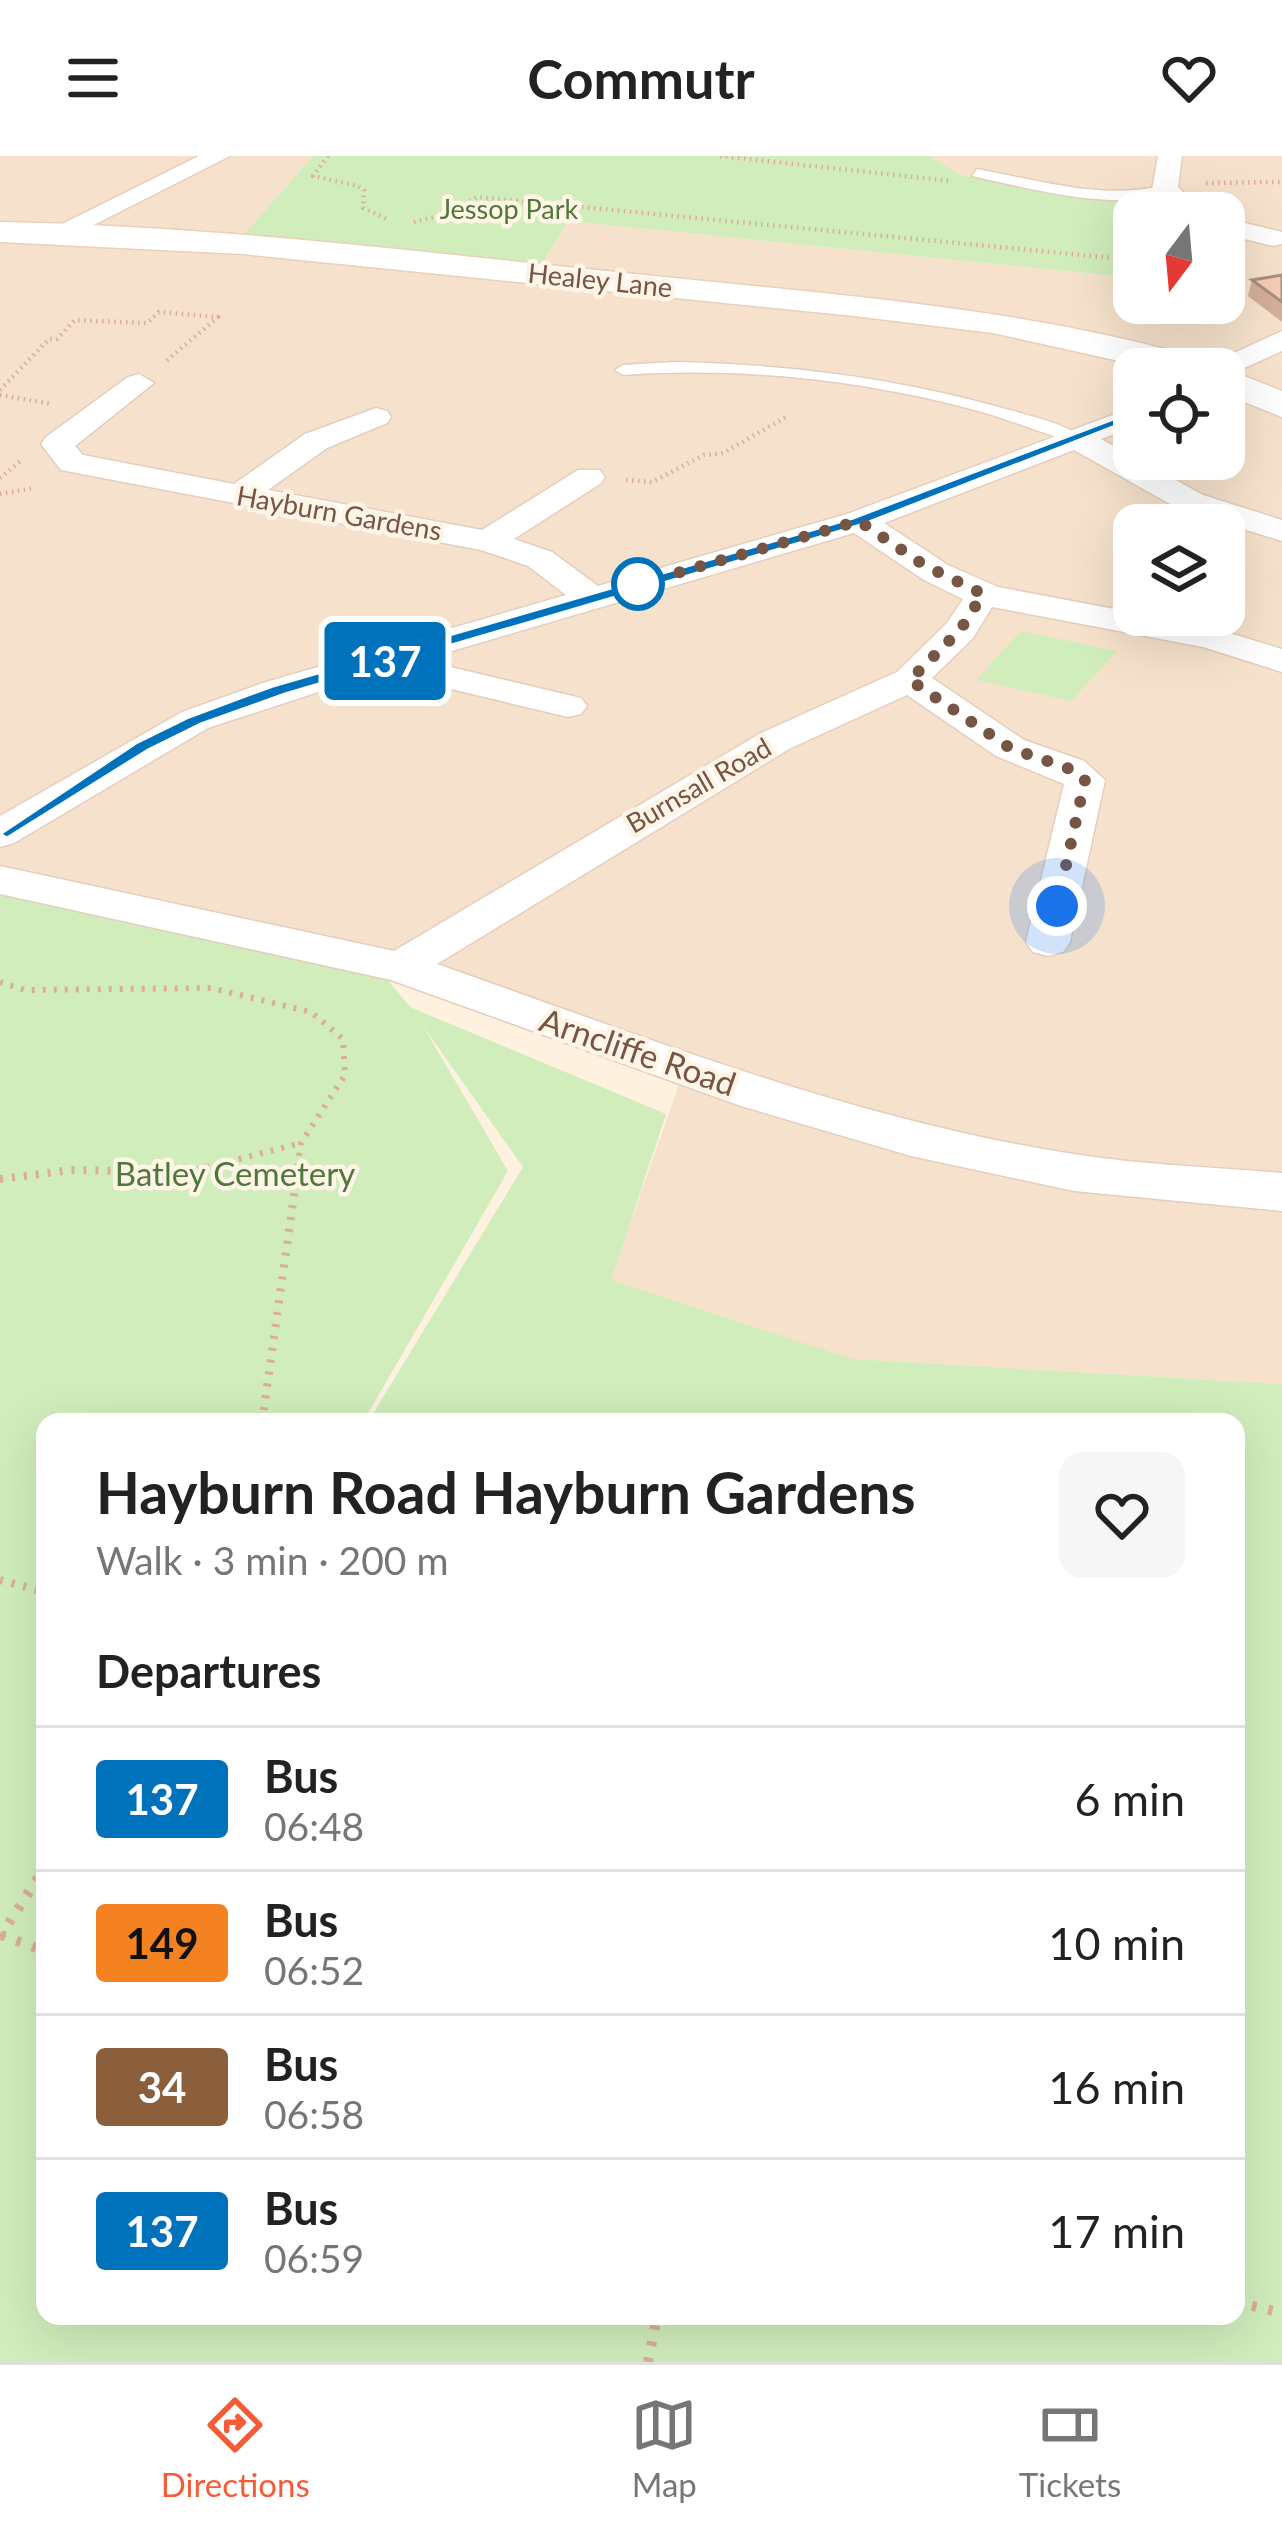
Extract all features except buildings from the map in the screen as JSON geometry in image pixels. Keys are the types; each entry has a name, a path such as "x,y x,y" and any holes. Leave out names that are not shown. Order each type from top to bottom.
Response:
{"main road":[{"name":"Healey Lane","path":"0,232 58,232 366,257 959,320 1125,348"},
{"path":"1245,389 1282,405"}],"street":[{"path":"58,232 218,156"},
{"path":"1168,192 1170,156"},
{"path":"1245,233 1279,244"},
{"path":"1245,358 1282,340"},
{"path":"34,488 72,463 57,444 140,383"},
{"path":"238,496 316,441 376,417"},
{"path":"0,834 195,720 279,690 859,521 1113,424"},
{"path":"1076,438 1191,502 1282,531"},
{"name":"Hayburn Gardens","path":"72,463 488,542 540,559 592,598"},
{"path":"488,542 589,477"},
{"path":"859,521 924,565 983,594 1187,633 1282,661"},
{"name":"Burnsall Road","path":"400,967 548,873 775,741 910,680 960,630 983,594"},
{"path":"382,662 568,706"},
{"path":"910,680 1010,748 1070,769 1085,780 1048,942"},
{"name":"Arncliffe Road","path":"0,880 400,967 758,1094 911,1138 1074,1173 1282,1192"}],"lane":[{"path":"977,173 1132,195 1148,196 1165,189"},
{"path":"623,370 708,364 877,387 963,401 1076,438"}],"path":[{"path":"328,156 313,176 358,186 364,190 363,208 379,218"},
{"path":"720,156 952,181"},
{"path":"418,223 451,213 477,197 1113,258"},
{"path":"0,390 49,339 57,339 75,320 147,323 159,312 218,317 140,383"},
{"path":"589,477 652,482 704,455 723,453 788,416"},
{"path":"0,494 34,488"},
{"path":"0,982 25,990 211,988 311,1012 343,1039 345,1075 301,1143 263,1413"},
{"path":"0,1179 71,1170 186,1172 301,1143"},
{"path":"0,1580 36,1590"},
{"path":"36,1881 0,1935 36,1948"},
{"path":"1245,2304 1282,2313"},
{"path":"647,2362 655,2325"}],"shaded area":[{"path":"0,156 313,156 244,234 0,227"},
{"path":"930,156 1282,156 1282,1384 853,1359 610,1280 687,1062 464,973 0,870 0,241 81,241 530,282 568,221 1113,276 1113,324 1245,324 1245,192 1113,192 1113,197 960,175"}],"green space":[{"name":"Jessop Park","path":"313,156 930,156 960,175 1113,196 1113,276 568,221 539,268 244,234"},
{"path":"1021,631 1117,651 1071,701 976,680"},
{"name":"Batley Cemetery","path":"0,881 377,967 410,1007 666,1114 611,1280 853,1359 1282,1384 1282,2362 0,2362"}],"bus line":[{"name":"137","path":"0,834 195,720 279,690 859,521 1113,424"}],"route":[{"path":"638,584 859,521 924,565 983,594 960,630 910,680 1010,748 1070,769 1085,780 1057,906"}]}
